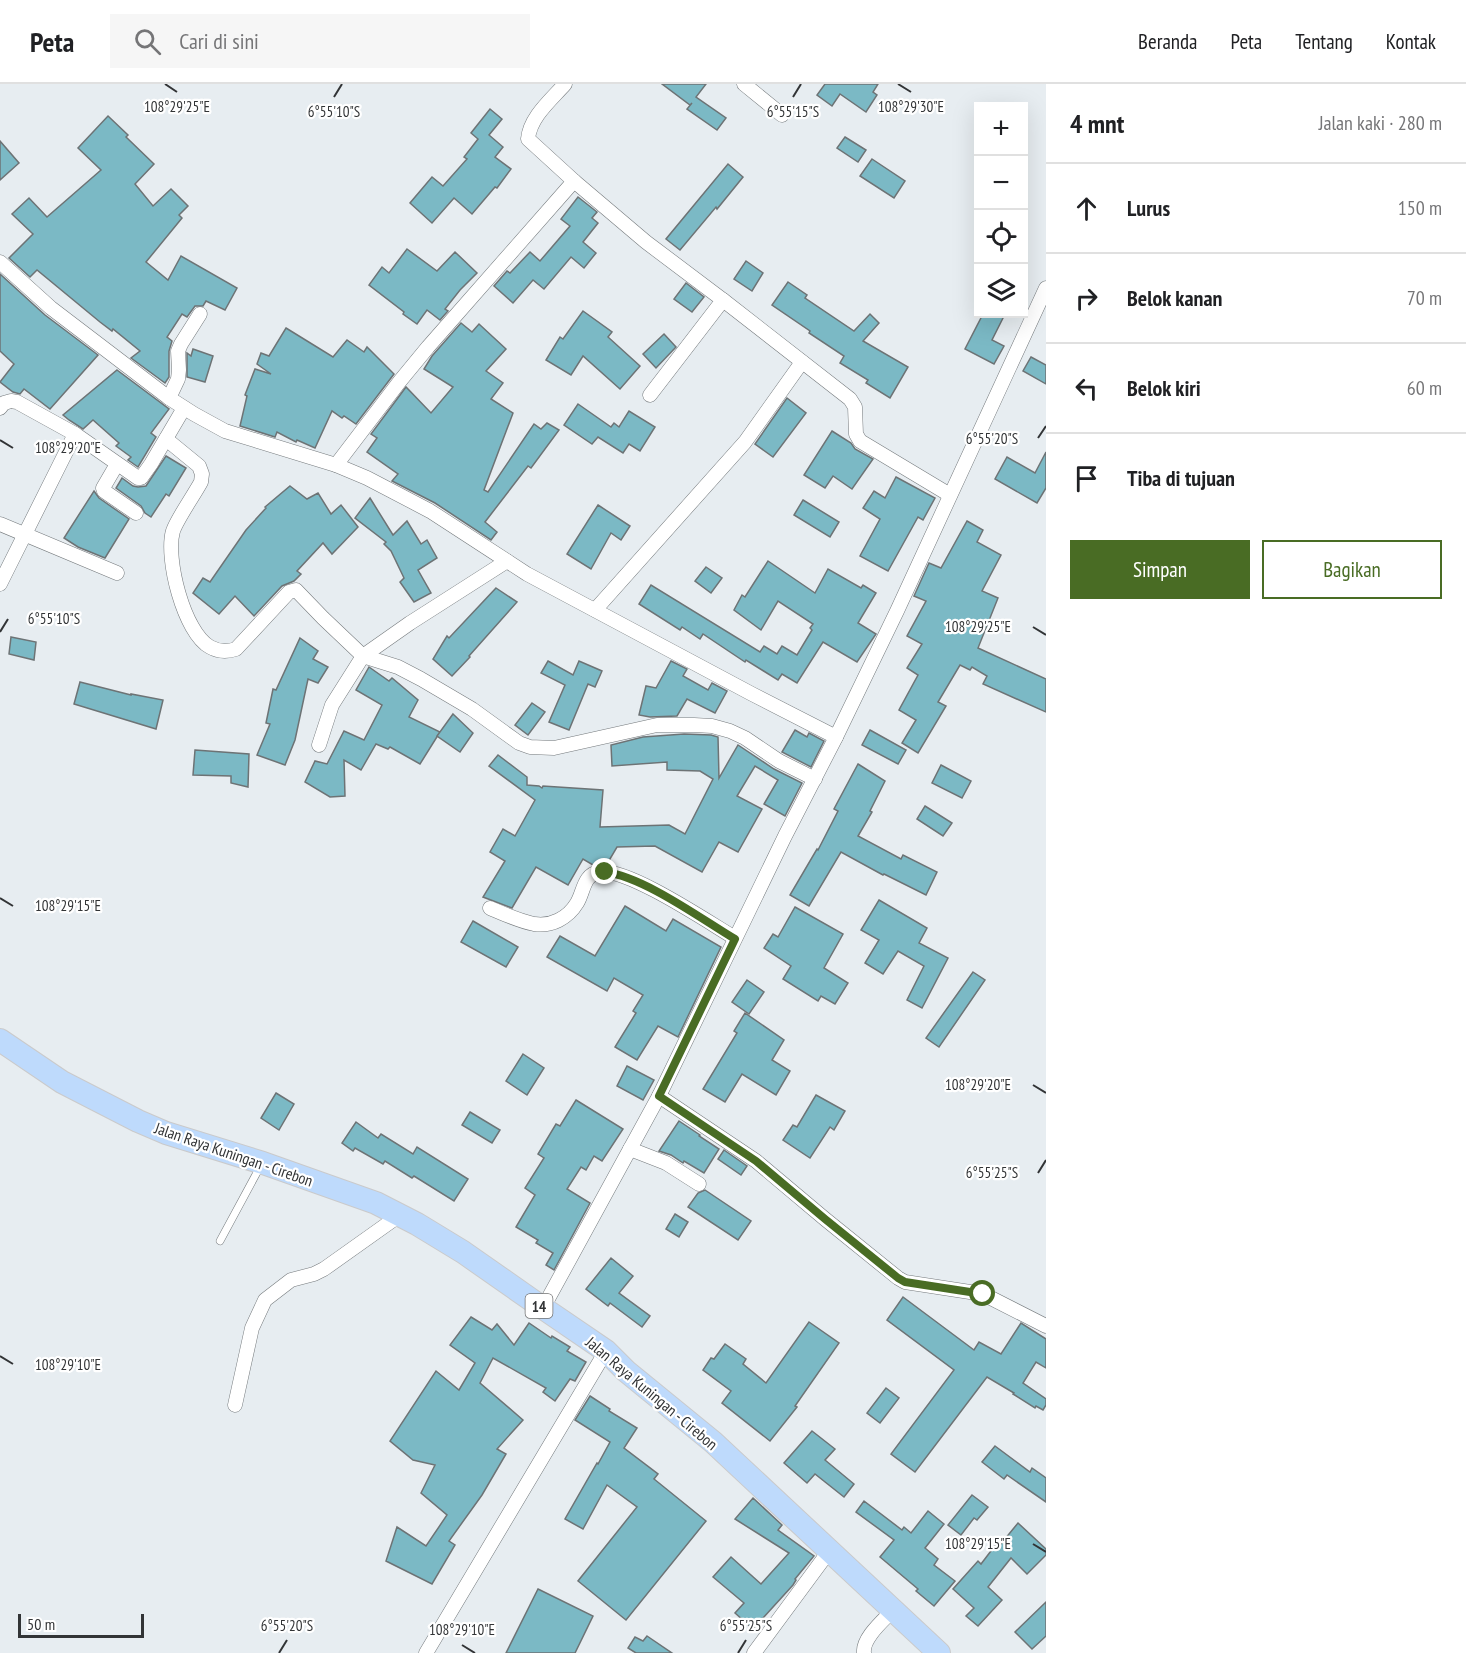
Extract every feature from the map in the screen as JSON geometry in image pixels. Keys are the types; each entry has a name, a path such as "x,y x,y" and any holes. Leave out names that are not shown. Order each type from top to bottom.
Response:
{"highway":[{"name":"Jalan Raya Kuningan - Cirebon","path":"0,1040 62,1082 166,1133 262,1163 376,1203 463,1252 606,1350 626,1371 713,1442 939,1653"}],"street":[{"path":"565,84 534,120 528,139 646,242 850,399 855,407 856,434 860,441 950,495"},
{"path":"744,84 782,115"},
{"path":"336,465 428,346 574,181"},
{"path":"0,262 51,308 184,408 225,431 336,465 367,478 430,511 507,561 595,610 836,737"},
{"path":"543,1308 659,1096 897,611 1046,288"},
{"path":"650,395 723,300"},
{"path":"169,398 178,379 178,351 200,314"},
{"path":"595,610 740,448 802,362"},
{"path":"0,408 4,403 17,402 75,434 141,478 184,408"},
{"path":"0,584 75,434"},
{"path":"166,439 199,466 202,474 201,483 173,530 170,548 172,570 190,624 208,646 226,653 236,649 289,592 296,590 363,656 398,667 421,679 472,709 519,743 530,747 554,748 657,725 712,726 746,738 779,761 815,779"},
{"path":"117,464 103,488 104,491 136,513"},
{"path":"0,524 117,573"},
{"path":"319,745 332,705 363,656 507,561"},
{"path":"490,908 535,924 551,923 561,920 571,911 589,877 596,872 617,873 654,890 735,939"},
{"path":"659,1096 756,1161 898,1278 905,1282 983,1294 1046,1326"},
{"path":"630,1149 666,1163 699,1184"},
{"path":"235,1405 252,1328 265,1300 291,1280 324,1269 400,1215"},
{"path":"426,1653 606,1350"},
{"path":"754,1653 830,1550"},
{"path":"864,1653 866,1640 894,1609"}],"lane":[{"path":"220,1241 262,1163"}],"building":[{"path":"662,84 706,84 696,97 726,118 717,130 687,109 692,103 690,105"},
{"path":"825,84 878,84 873,92 877,95 866,112 840,94 832,106 817,95"},
{"path":"490,109 502,119 489,135 503,147 495,157 511,169 497,188 495,187 472,214 454,198 432,223 410,203 432,177 443,186 467,159 464,157 478,139 471,133"},
{"path":"108,116 154,164 135,184 153,206 171,189 188,206 179,215 182,218 146,262 168,280 181,256 237,288 225,310 206,301 203,306 195,306 187,317 182,314 167,337 172,341 169,351 169,377 165,383 131,358 140,351 113,329 112,331 100,322 37,270 30,277 9,258 33,234 12,214 29,198 47,217 101,170 78,148"},
{"path":"845,137 866,150 858,162 837,148"},
{"path":"0,141 19,163 0,180"},
{"path":"872,159 905,181 894,198 860,176"},
{"path":"728,164 743,177 680,250 666,239"},
{"path":"578,197 597,212 592,218 598,223 583,242 596,253 584,268 571,257 544,289 533,280 513,303 494,286 507,271 510,273 530,252 540,261 570,226 561,219"},
{"path":"407,249 437,271 455,252 477,273 445,309 448,311 440,320 427,310 417,324 369,285 382,267 389,273"},
{"path":"746,261 763,273 752,291 734,279"},
{"path":"0,274 45,315 98,355 50,409 24,389 20,394 13,392 0,382 14,364 0,351"},
{"path":"788,282 807,295 805,298 854,331 870,314 879,323 863,341 908,367 890,398 866,383 868,380 840,363 844,356 772,305"},
{"path":"686,283 704,297 692,312 674,299"},
{"path":"583,311 612,332 608,337 640,366 620,389 583,356 571,375 546,360 560,337 563,339"},
{"path":"981,318 1003,318 992,340 1004,346 994,364 965,349"},
{"path":"461,323 472,332 479,324 506,349 486,371 503,383 491,399 513,413 484,490 488,492 534,424 541,429 547,423 559,430 531,468 528,466 485,522 497,532 491,540 435,503 392,481 398,474 367,452 377,438 371,434 406,387 431,413 453,387 424,369 432,356"},
{"path":"286,328 333,357 347,340 364,352 367,347 394,374 356,424 332,411 315,448 297,440 296,442 277,432 275,437 240,426 247,396 245,395 255,369 271,374 257,364 261,353 269,356"},
{"path":"664,334 676,347 656,368 643,354"},
{"path":"193,349 213,356 205,382 187,377 187,353 191,356"},
{"path":"1031,357 1046,365 1046,384 1023,371"},
{"path":"117,370 169,409 151,433 156,437 138,467 128,460 131,457 116,446 119,443 93,420 83,429 63,415"},
{"path":"787,398 806,413 773,457 755,444"},
{"path":"578,404 611,427 614,423 619,427 629,411 655,427 640,451 629,444 623,453 598,437 592,444 564,425"},
{"path":"832,431 851,443 855,449 873,459 852,489 833,476 825,488 804,475"},
{"path":"1046,452 1046,488 1037,503 995,479 1007,457 1035,473"},
{"path":"166,456 186,468 169,496 166,494 151,517 141,506 116,488 122,478 133,486 146,486"},
{"path":"896,477 935,498 923,520 918,517 888,571 860,556 880,519 863,508 874,491 885,498"},
{"path":"290,486 307,499 318,493 331,514 341,505 358,527 332,554 323,543 297,571 301,574 294,581 282,586 254,616 235,596 219,614 193,593 203,578 210,582 265,507"},
{"path":"94,491 99,498 129,519 105,558 78,547 64,538"},
{"path":"370,498 393,535 407,521 421,544 427,540 437,558 418,570 431,593 414,602 400,582 404,578 391,551 384,544 386,542 355,518"},
{"path":"803,500 839,522 830,537 794,515"},
{"path":"598,505 630,526 621,540 611,533 591,569 567,554"},
{"path":"967,521 983,530 977,542 1001,555 982,591 998,598 978,648 1046,679 1046,712 983,684 987,676 972,667 970,670 960,665 938,702 946,706 918,753 902,743 916,720 899,710 918,675 907,668 922,644 907,636 926,601 914,596 929,563 941,568"},
{"path":"768,561 815,593 828,569 861,588 863,585 876,593 858,623 876,634 857,662 823,642 797,683 782,674 778,680 746,660 745,662 703,634 700,639 682,627 680,630 639,604 651,585 760,652 764,646 777,654 782,646 797,655 812,630 810,628 813,624 778,601 761,630 734,610 742,595 745,597"},
{"path":"706,567 722,578 711,593 695,581"},
{"path":"496,588 517,602 452,676 433,659 447,636 449,638"},
{"path":"11,637 36,642 34,660 9,654"},
{"path":"300,638 318,651 313,659 328,667 318,683 308,679 295,740 285,765 257,755 270,724 266,723 273,689 276,690"},
{"path":"548,661 573,675 579,661 602,671 595,687 588,684 569,730 549,722 565,685 541,673"},
{"path":"671,661 687,669 683,676 708,690 712,683 727,691 715,713 687,699 677,716 639,715 646,686 656,688"},
{"path":"369,667 389,681 392,678 418,700 409,717 440,732 420,764 390,747 388,749 376,744 361,770 344,760 345,796 330,797 305,782 315,761 327,764 344,731 364,740 382,705 356,690"},
{"path":"80,682 131,695 163,700 156,729 74,704"},
{"path":"532,703 545,712 528,735 515,725"},
{"path":"453,714 473,733 460,752 437,736"},
{"path":"795,730 807,737 809,733 824,741 811,767 782,752"},
{"path":"870,730 906,750 898,764 862,745"},
{"path":"684,734 718,737 719,778 738,745 774,769 802,783 785,816 764,804 778,780 755,766 737,796 762,809 738,852 719,842 702,872 655,846 617,847 607,864 593,865 583,859 568,885 536,867 512,908 483,897 505,861 490,852 503,829 515,836 535,800 489,766 498,755 527,777 527,785 542,788 543,786 603,790 600,827 669,825 685,834 713,779 700,771 667,770 667,762 612,766 611,745 643,737"},
{"path":"195,750 249,754 248,787 231,783 231,776 193,775"},
{"path":"858,764 885,781 870,811 872,812 858,836 901,859 903,855 937,872 926,895 841,852 809,906 790,895 818,850 838,811 834,809"},
{"path":"941,765 971,781 962,798 932,783"},
{"path":"925,806 952,823 943,836 917,819"},
{"path":"879,900 927,928 919,943 948,958 922,1008 907,1000 924,966 898,951 883,974 865,963 879,940 861,930"},
{"path":"625,906 666,931 673,919 721,947 678,1037 658,1026 637,1060 615,1047 636,1013 633,1011 643,995 614,978 607,991 547,957 560,936 595,956"},
{"path":"795,907 843,934 824,968 848,983 835,1004 821,996 818,1001 783,979 791,966 764,948 773,934 778,937"},
{"path":"473,921 518,947 506,967 461,942"},
{"path":"973,972 985,980 939,1047 926,1038"},
{"path":"747,980 764,992 749,1014 732,1002"},
{"path":"745,1013 784,1040 772,1060 790,1071 776,1095 742,1074 725,1102 703,1089 737,1033 734,1031"},
{"path":"523,1054 544,1068 527,1095 506,1081"},
{"path":"627,1066 654,1080 643,1100 617,1086"},
{"path":"276,1093 294,1104 279,1130 261,1118"},
{"path":"816,1095 845,1111 834,1130 830,1127 810,1158 783,1140 793,1125 797,1127"},
{"path":"576,1100 623,1129 602,1161 594,1156 586,1170 581,1167 567,1189 590,1203 554,1270 546,1265 553,1253 536,1243 538,1240 516,1227 535,1195 525,1188 544,1158 538,1154 556,1124 560,1126"},
{"path":"470,1112 500,1130 492,1143 462,1125"},
{"path":"679,1121 719,1149 704,1173 684,1161 683,1163 659,1151"},
{"path":"356,1122 378,1138 381,1134 413,1154 417,1147 468,1179 454,1201 414,1176 412,1178 385,1161 383,1164 355,1148 353,1151 342,1143"},
{"path":"724,1150 747,1166 741,1175 718,1159"},
{"path":"705,1190 751,1221 738,1240 688,1207 698,1193"},
{"path":"675,1214 688,1222 679,1237 666,1229"},
{"path":"611,1258 633,1276 619,1293 650,1316 642,1327 610,1303 608,1306 586,1289"},
{"path":"903,1297 974,1350 979,1342 1001,1354 1021,1323 1046,1339 1046,1368 1036,1362 1023,1383 1046,1399 1043,1410 1036,1406 1035,1408 987,1377 915,1472 891,1454 954,1370 887,1320"},
{"path":"471,1317 492,1330 497,1324 514,1345 529,1323 551,1338 552,1336 570,1347 567,1351 586,1362 575,1381 570,1379 555,1401 543,1392 546,1388 493,1358 480,1383 523,1420 497,1449 506,1454 482,1495 449,1541 455,1545 432,1584 386,1561 397,1527 426,1546 447,1515 421,1493 435,1465 413,1460 390,1441 436,1371 459,1390 475,1363 450,1345"},
{"path":"809,1322 839,1343 795,1406 797,1407 770,1441 722,1403 731,1391 703,1370 725,1344 746,1359 743,1364 766,1383"},
{"path":"886,1388 899,1398 880,1423 867,1413"},
{"path":"590,1396 637,1428 624,1448 658,1474 654,1479 706,1521 626,1620 578,1581 637,1507 607,1485 583,1529 565,1519 610,1442 575,1420"},
{"path":"812,1431 835,1449 825,1460 854,1484 844,1497 815,1474 807,1483 784,1463"},
{"path":"995,1446 1030,1472 1032,1468 1046,1478 1046,1502 1007,1475 1004,1479 982,1462"},
{"path":"972,1495 988,1507 977,1520 974,1518 961,1535 948,1525"},
{"path":"753,1498 782,1525 778,1530 814,1556 795,1579 793,1585 753,1629 735,1613 744,1603 713,1577 731,1557 761,1584 789,1553 735,1519"},
{"path":"864,1501 902,1530 904,1527 911,1533 928,1511 944,1524 925,1548 938,1559 934,1565 955,1581 934,1606 916,1591 918,1589 880,1557 894,1540 856,1512"},
{"path":"1018,1523 1046,1549 1046,1555 1027,1574 1011,1558 988,1587 1002,1600 978,1626 966,1616 974,1608 953,1589 978,1561 981,1564 997,1543 1000,1545"},
{"path":"538,1589 593,1616 575,1653 506,1653"},
{"path":"1046,1602 1046,1636 1032,1649 1015,1632"},
{"path":"647,1636 672,1653 636,1653 628,1648 635,1637 643,1641"}],"route":[{"path":"605,872 617,873 654,890 735,939 659,1096 756,1161 891,1274 905,1282 983,1294"}]}
